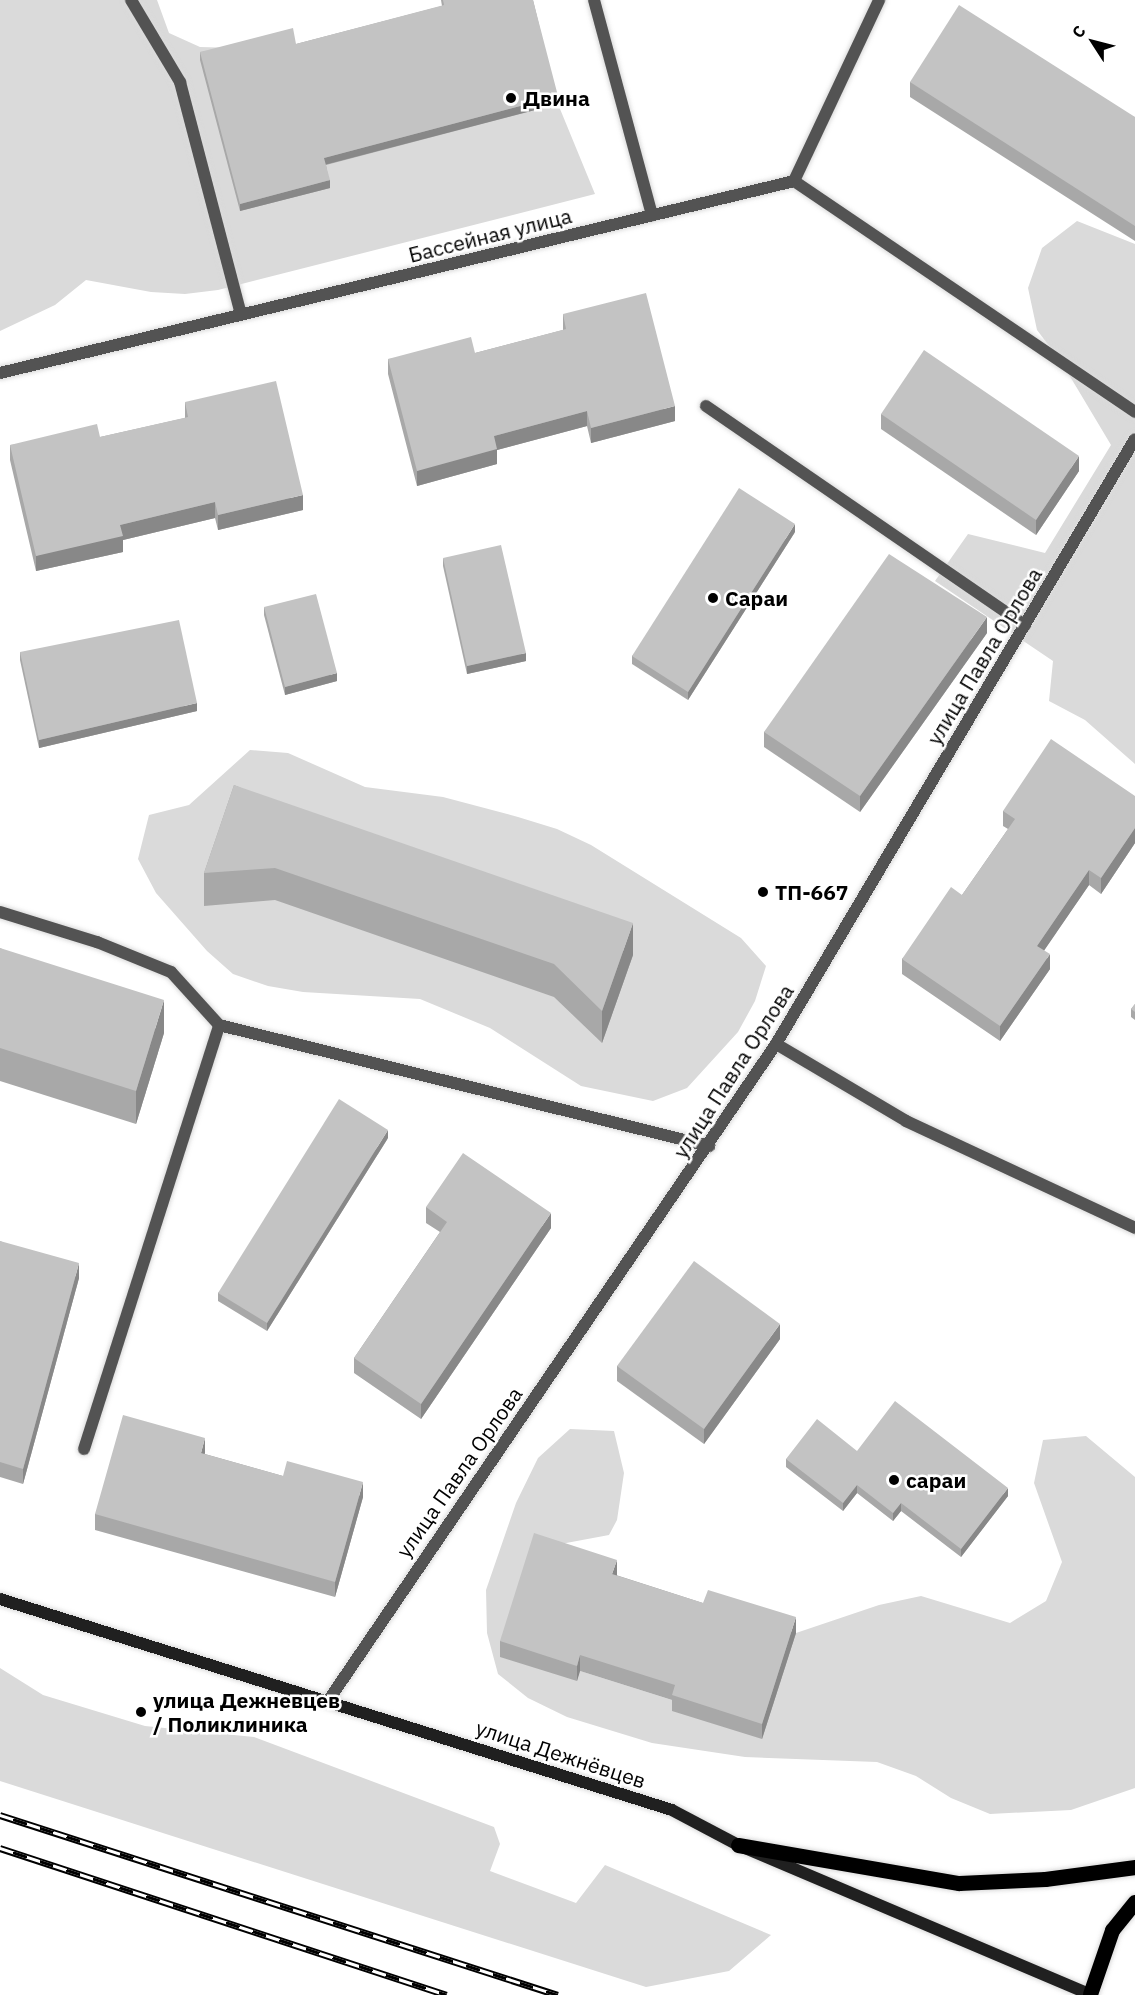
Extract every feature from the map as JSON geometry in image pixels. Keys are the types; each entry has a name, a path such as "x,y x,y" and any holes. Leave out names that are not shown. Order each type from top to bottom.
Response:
{"main road":[{"name":"улица Дежнёвцев","path":"0,1599 672,1810 738,1845 1090,1995"},
{"path":"738,1845 959,1883 1045,1879 1135,1868"},
{"path":"1090,1995 1112,1930 1135,1902"}],"street":[{"path":"131,0 180,82 241,314"},
{"path":"594,0 652,215"},
{"path":"879,0 794,181 1135,412"},
{"name":"Бассейная улица","path":"0,373 794,181"},
{"path":"706,406 1025,625"},
{"name":"улица Павла Орлова","path":"328,1701 777,1044 1135,440"},
{"path":"0,912 97,942 171,972 219,1025 709,1146"},
{"path":"84,1449 219,1025"},
{"path":"777,1044 906,1121 1135,1228"}],"shaded area":[{"path":"0,0 157,0 169,33 200,47 237,48 324,165 558,104 595,194 218,290 185,294 151,292 86,280 55,305 0,331"},
{"path":"1077,221 1135,244 1135,764 1085,720 1049,701 1053,661 935,581 968,534 1045,553 1111,445 1062,363 1037,330 1028,288 1042,248"},
{"path":"250,750 288,753 365,787 443,797 518,817 557,829 591,845 741,938 766,966 755,1001 738,1032 687,1088 653,1101 581,1086 490,1028 420,999 303,992 268,986 233,974 207,951 156,893 138,859 149,815 189,805"},
{"path":"570,1429 614,1431 624,1473 617,1520 609,1535 534,1549 577,1681 580,1671 675,1701 796,1633 879,1605 921,1596 1010,1623 1046,1601 1062,1562 1034,1483 1043,1440 1086,1436 1135,1477 1135,1788 1071,1810 990,1814 951,1798 916,1776 877,1762 745,1757 652,1743 567,1717 528,1698 498,1674 487,1633 486,1590 516,1503 538,1458"},
{"path":"0,1668 43,1695 145,1726 254,1737 494,1827 500,1844 490,1871 576,1903 605,1865 771,1935 729,1971 646,1987 0,1781"}],"building":[{"path":"443,0 533,0 558,96 324,158 330,180 240,204 200,52 293,28 296,44 444,5"},
{"path":"959,5 1135,117 1135,226 910,82"},
{"path":"646,293 675,406 591,428 587,411 494,436 497,449 417,471 388,359 471,337 475,353 566,329 563,314"},
{"path":"924,350 1079,456 1036,520 881,414"},
{"path":"276,381 303,495 218,515 215,502 120,525 123,536 36,556 10,445 97,424 100,437 188,417 185,402"},
{"name":"Сараи","path":"739,488 795,524 688,692 632,656"},
{"path":"501,545 526,653 467,666 443,558"},
{"path":"889,554 987,617 860,796 764,732"},
{"path":"316,594 337,673 285,687 264,607"},
{"path":"179,620 197,703 39,740 20,652"},
{"path":"1051,739 1135,796 1135,828 1101,878 1089,870 1037,946 1050,954 1000,1026 902,959 951,887 962,895 1015,819 1003,811"},
{"path":"234,785 633,923 602,1011 554,964 275,868 204,873"},
{"path":"0,948 164,1000 136,1091 0,1048"},
{"path":"339,1099 388,1130 267,1323 218,1293"},
{"path":"463,1153 551,1213 421,1404 354,1358 447,1222 426,1207"},
{"path":"0,1241 79,1263 23,1469 0,1462"},
{"path":"694,1261 780,1324 704,1429 617,1366"},
{"name":"сараи","path":"895,1401 1008,1488 961,1549 901,1503 893,1513 857,1485 843,1503 786,1459 817,1419 857,1451"},
{"path":"123,1415 205,1438 201,1453 283,1476 287,1461 363,1482 335,1582 95,1514"},
{"path":"534,1533 617,1560 612,1574 703,1603 708,1590 796,1617 762,1724 672,1695 675,1685 580,1655 577,1666 500,1641"}],"railway":[{"path":"0,1815 558,1995"},
{"path":"0,1848 446,1995"}],"place":[{"name":"Двина","path":"511,98"},
{"name":"Сараи","path":"713,598"},
{"name":"ТП-667","path":"763,892"},
{"name":"сараи","path":"894,1480"},
{"name":"улица Дежневцев / Поликлиника","path":"141,1712"}]}
